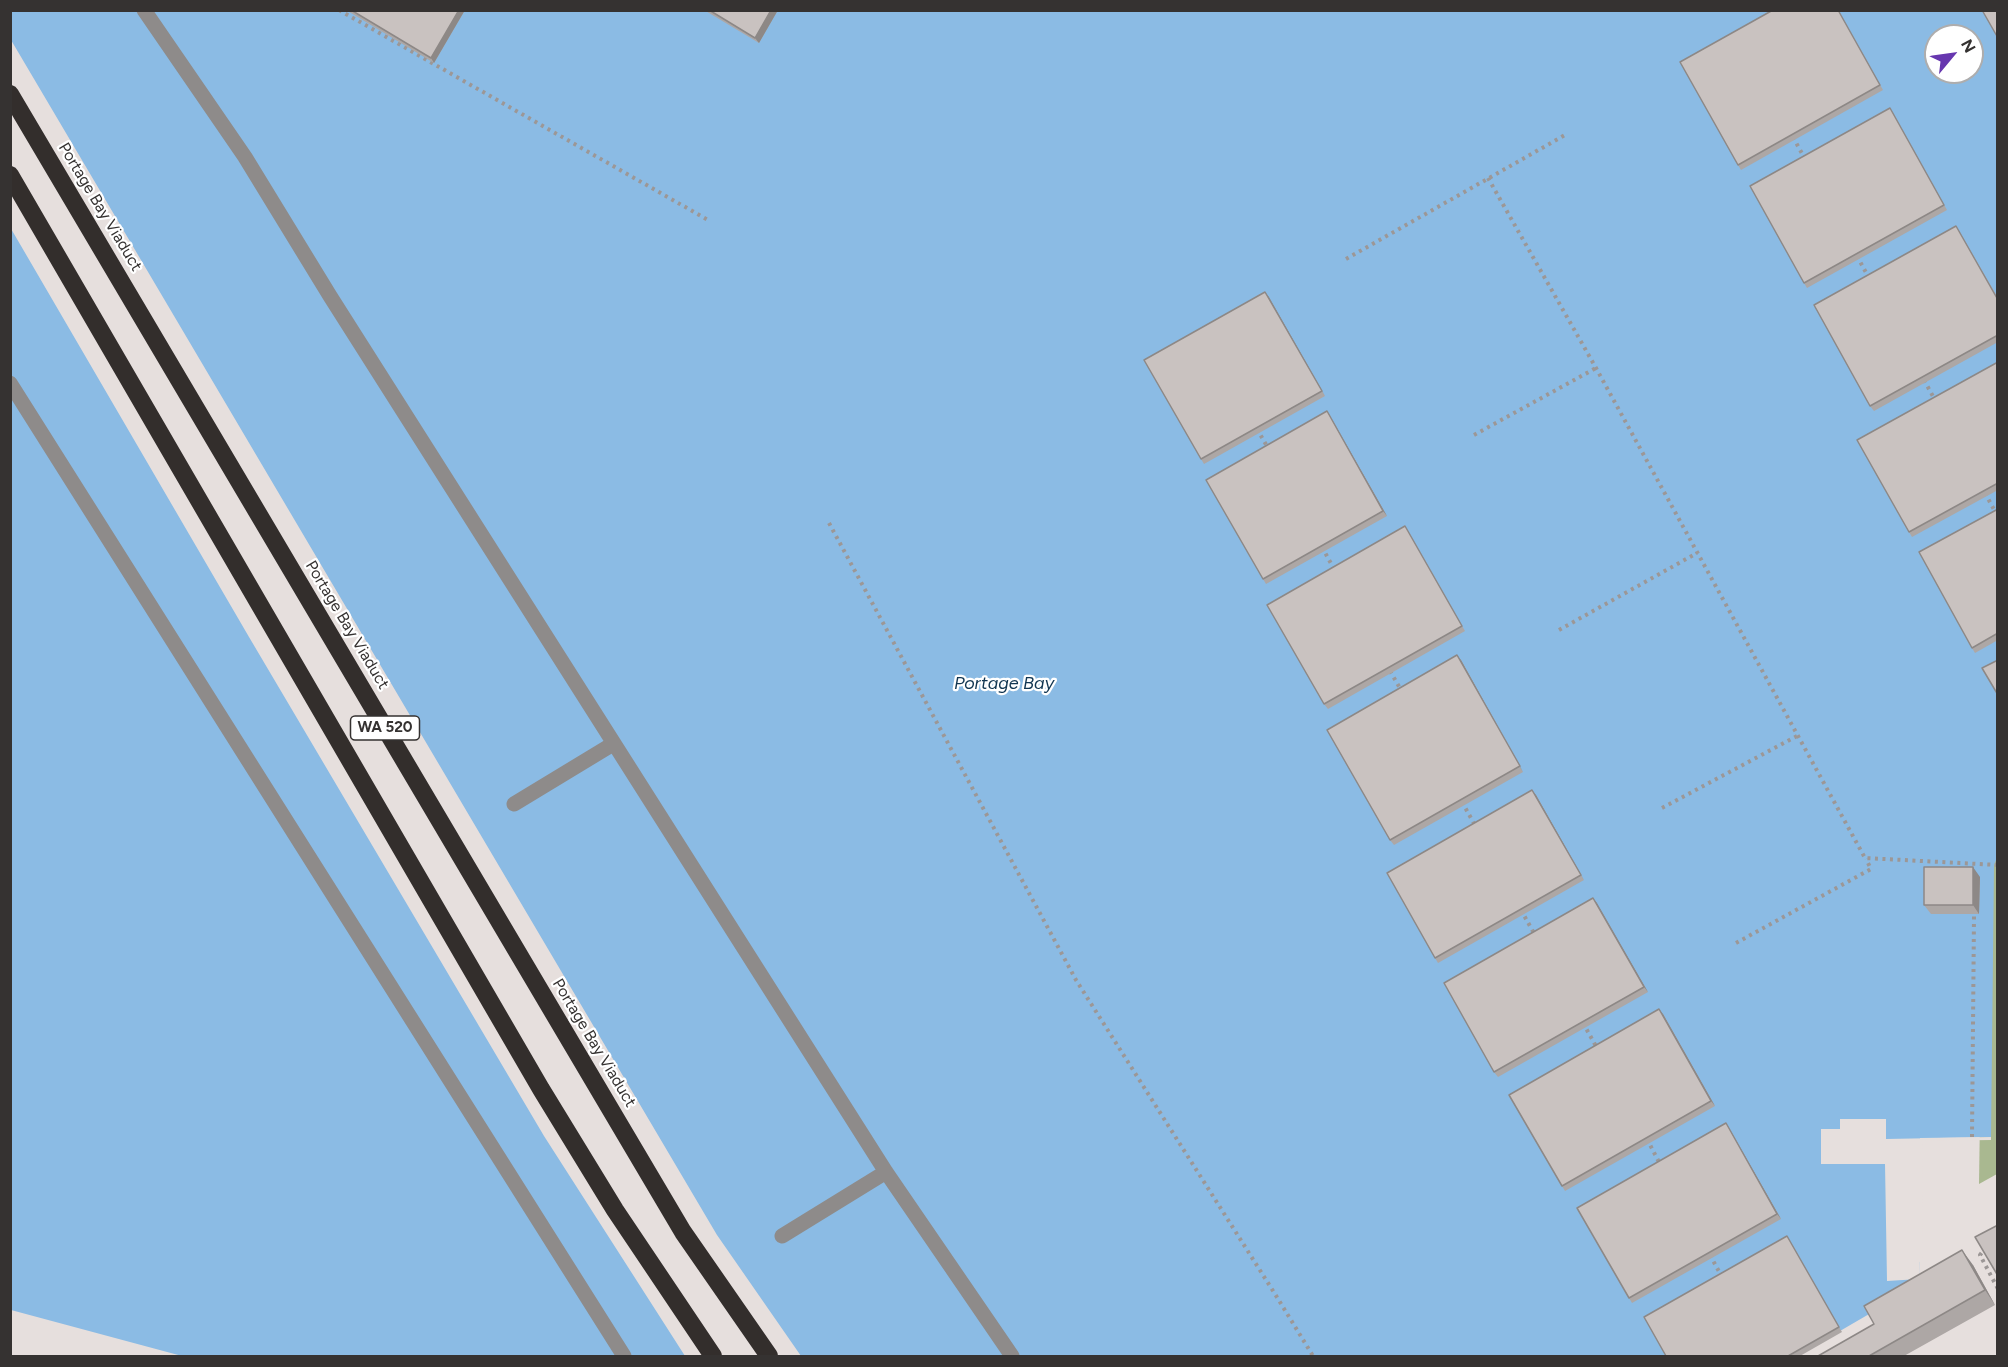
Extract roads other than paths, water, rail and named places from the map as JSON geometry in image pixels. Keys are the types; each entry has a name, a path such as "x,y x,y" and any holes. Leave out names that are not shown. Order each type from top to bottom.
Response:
{"highway":[{"name":"Portage Bay Viaduct","path":"10,94 683,1232 769,1356"},
{"name":"WA 520","path":"10,175 541,1089 615,1210 713,1356"}],"lane":[{"path":"144,10 245,158 613,744 886,1172 1012,1356"},
{"path":"10,383 624,1356"},
{"path":"514,804 613,744"},
{"path":"782,1236 886,1172"}],"water":[{"name":"Portage Bay","path":"10,11 1997,11 1998,855 1994,865 1991,1137 1920,1138 1919,1285 1797,1356 182,1356 11,1310"}]}
